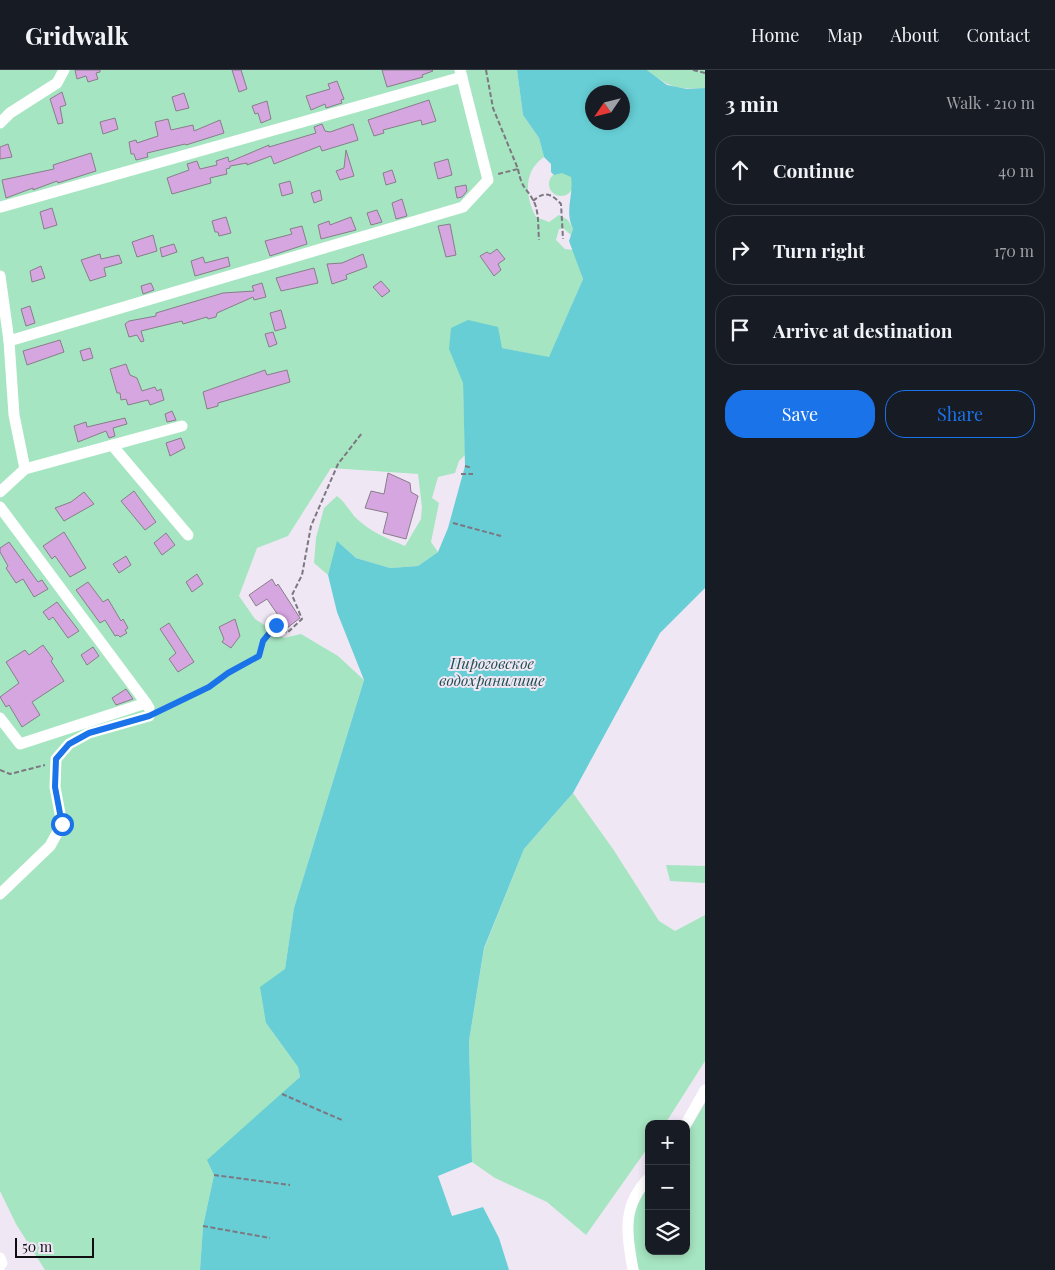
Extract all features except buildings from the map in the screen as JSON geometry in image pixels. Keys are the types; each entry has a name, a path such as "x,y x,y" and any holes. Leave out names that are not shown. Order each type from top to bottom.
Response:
{"street":[{"path":"0,123 10,113 57,83 64,70"},
{"path":"0,205 461,73 488,180 463,207 9,341"},
{"path":"0,276 9,341 14,415 25,469"},
{"path":"0,492 25,469 182,426"},
{"path":"112,445 188,535"},
{"path":"0,507 148,709"},
{"path":"0,718 20,744 148,709"},
{"path":"0,894 50,846 62,824 55,787 56,759 69,744 89,733 148,709"},
{"path":"688,1120 705,1090"},
{"path":"633,1270 628,1240 628,1212 639,1188 645,1182"}],"path":[{"path":"486,70 494,108 518,168 521,184 534,201 537,212 539,240"},
{"path":"693,70 705,73"},
{"path":"488,180 498,174 518,168"},
{"path":"534,201 544,194 549,194 561,204 563,239"},
{"path":"148,709 209,687 228,673 259,656 263,641 276,625 287,633 302,619 292,595 302,575 311,526 338,464 362,432"},
{"path":"465,466 472,468"},
{"path":"461,474 474,474"},
{"path":"453,522 501,536"},
{"path":"0,770 10,774 40,768 56,759"},
{"path":"282,1094 344,1121"},
{"path":"214,1175 290,1185"},
{"path":"203,1226 270,1238"}],"green space":[{"path":"0,70 517,70 523,115 539,138 544,157 532,169 529,177 528,193 532,209 536,217 549,222 559,215 568,220 573,229 571,235 563,228 559,229 556,240 565,249 573,250 583,279 549,358 502,348 456,355 463,383 465,455 459,461 455,473 438,477 432,498 439,503 431,542 438,552 418,566 390,568 356,558 338,542 328,575 314,563 316,538 324,508 337,496 362,524 380,535 405,546 421,519 422,507 418,474 331,468 288,536 257,548 239,596 255,619 284,638 301,634 338,656 364,680 294,908 285,969 266,1023 298,1067 300,1077 282,1094 214,1175 203,1226 200,1270 45,1270 16,1224 0,1191"},
{"path":"647,70 705,70 705,88 680,88 673,86"},
{"path":"561,172 569,176 573,184 569,192 561,196 553,192 549,184 553,176"},
{"path":"573,793 613,849 659,921 675,931 705,915 705,1061 668,1120 645,1120 645,1152 586,1235 547,1202 495,1178 472,1162 469,1041 484,949 524,849"},
{"path":"666,865 705,866 705,883 670,881"},
{"path":"705,1103 705,1270 639,1270 634,1251 631,1219 645,1189 645,1255 690,1255 690,1128"}],"water":[{"name":"Пироговское водохранилище","path":"517,70 647,70 667,85 687,89 705,88 705,588 660,633 573,793 524,849 484,948 469,1041 472,1162 438,1176 452,1216 483,1207 499,1238 509,1270 200,1270 203,1226 214,1175 207,1160 300,1077 298,1067 266,1023 260,987 285,969 294,908 364,680 337,612 328,575 337,541 356,558 390,568 418,566 438,552 448,528 465,466 463,383 449,349 451,328 468,320 498,327 502,348 549,357 583,279 569,241 573,229 569,216 571,177 562,173 554,175 551,172 551,164 544,157 539,138 523,115"}],"route":[{"path":"62,824 55,787 56,759 69,744 89,733 149,716 209,687 228,673 246,665 259,656 263,641 276,625"}]}
